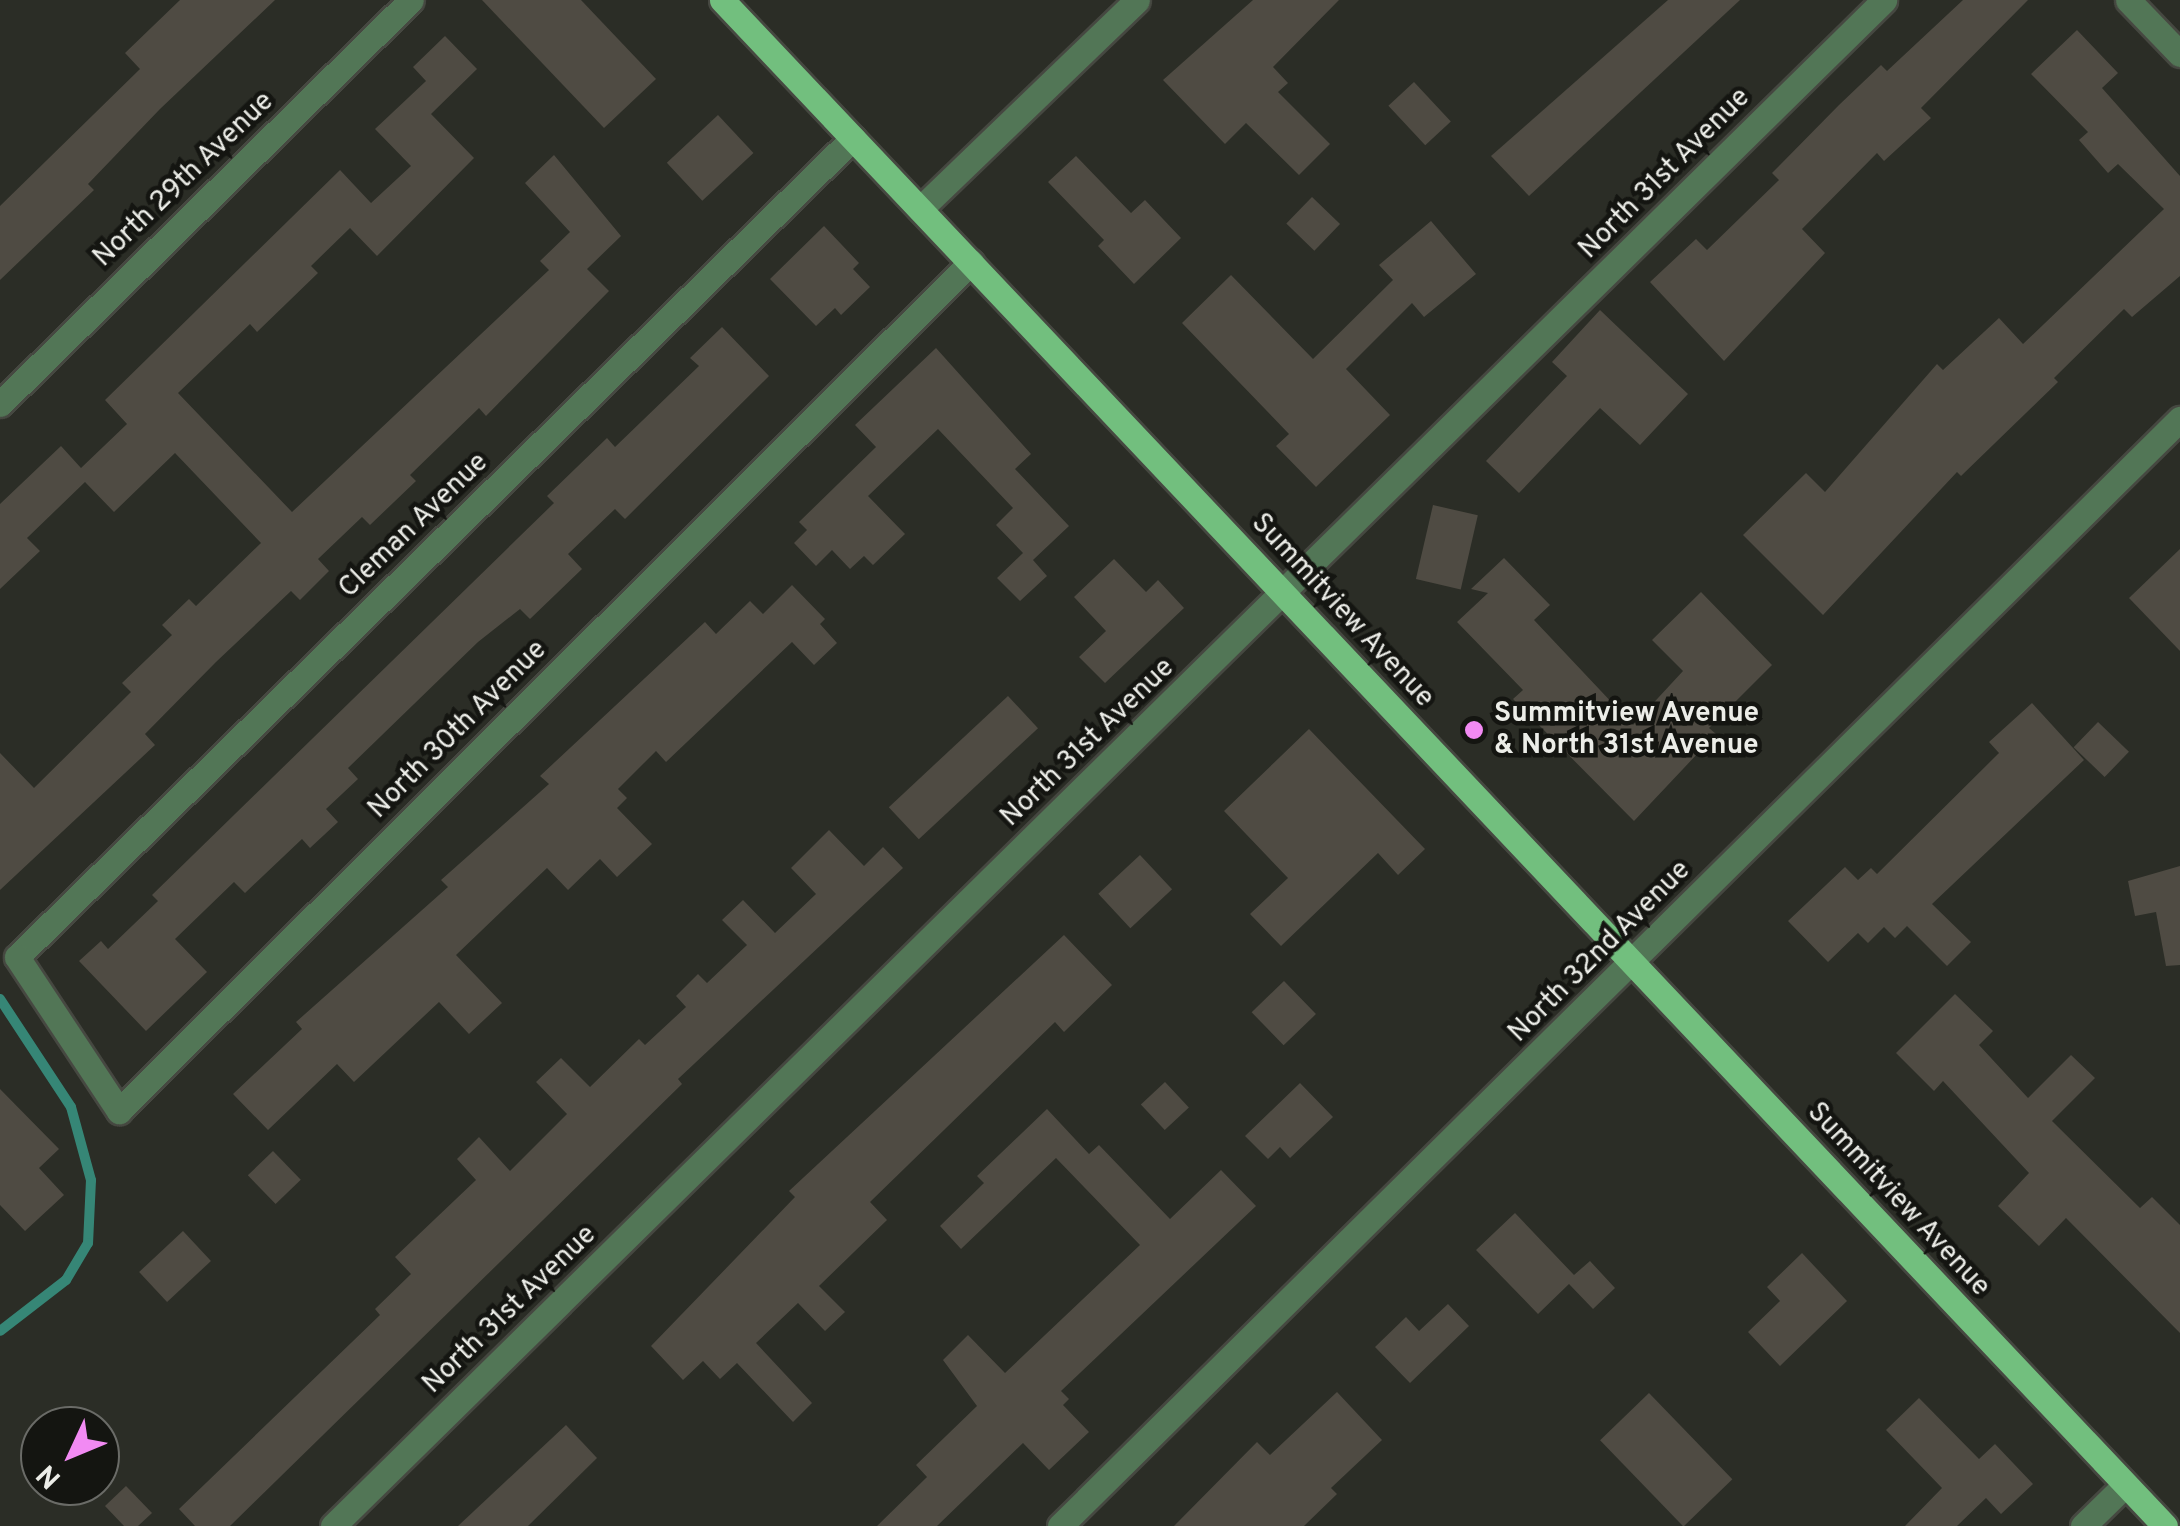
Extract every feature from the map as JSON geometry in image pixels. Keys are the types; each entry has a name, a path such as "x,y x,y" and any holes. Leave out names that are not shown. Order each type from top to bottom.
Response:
{"main road":[{"name":"Summitview Avenue","path":"722,0 2165,1526"}],"street":[{"name":"North 29th Avenue","path":"0,404 411,0"},
{"path":"920,209 1137,0"},
{"name":"North 31st Avenue","path":"332,1526 1884,0"},
{"path":"2128,0 2180,54"},
{"name":"Cleman Avenue","path":"18,957 853,138"},
{"name":"North 30th Avenue","path":"18,957 119,1111 971,262"},
{"name":"North 32nd Avenue","path":"1060,1526 2180,418"},
{"path":"2083,1526 2125,1485"}],"building":[{"path":"180,0 275,0 160,109 88,184 94,190 0,280 0,206 140,69 125,53"},
{"path":"482,0 581,0 656,79 604,128"},
{"path":"1253,0 1339,0 1273,67 1288,83 1278,92 1330,144 1299,175 1246,123 1225,144 1163,80"},
{"path":"1668,0 1740,0 1529,196 1491,156"},
{"path":"1963,0 2028,0 1921,108 1931,118 1884,161 1877,153 1802,229 1825,253 1724,361 1650,282 1696,239 1707,250 1779,180 1772,173 1839,105 1881,65 1887,71"},
{"path":"2077,30 2118,73 2102,88 2180,176 2180,276 2132,317 2124,309 2054,378 2058,382 1961,476 1957,472 1823,615 1743,535 1806,473 1825,492 1937,364 1943,370 1999,318 2023,344 2164,209 2118,164 2108,173 2079,140 2088,132 2031,74"},
{"path":"445,36 477,69 431,114 474,158 377,256 350,228 311,266 318,273 257,332 250,324 178,393 292,512 549,270 540,261 570,232 525,183 554,155 621,236 587,269 609,291 486,416 479,408 410,475 416,481 370,525 362,517 318,559 329,571 300,600 291,591 216,662 145,734 155,745 0,890 0,753 34,788 131,692 122,683 172,635 162,625 189,599 196,606 261,543 175,453 114,512 85,482 27,538 40,551 0,589 0,504 61,446 81,468 127,424 105,400 340,170 371,203 411,166 375,129 426,81 413,67"},
{"path":"1414,82 1451,121 1425,145 1388,106"},
{"path":"718,115 753,153 702,201 667,163"},
{"path":"1076,156 1131,213 1145,200 1181,238 1134,284 1098,246 1104,240 1048,182"},
{"path":"1312,197 1340,224 1314,251 1286,224"},
{"path":"1431,221 1476,274 1424,317 1412,303 1346,369 1390,415 1316,487 1276,446 1289,434 1182,323 1231,275 1313,359 1393,280 1379,265"},
{"path":"824,226 859,263 853,269 870,287 841,315 835,308 816,326 770,279"},
{"path":"1600,310 1688,394 1640,445 1600,408 1519,493 1486,461 1567,376 1552,362"},
{"path":"722,327 769,376 625,519 615,509 568,554 582,569 530,619 520,609 478,642 348,768 358,779 326,809 338,822 310,848 302,839 245,893 234,882 175,939 207,972 146,1031 79,961 101,941 108,949 158,901 152,895 554,503 547,496 607,438 615,447 699,366 690,358"},
{"path":"936,348 1031,454 1015,469 1069,526 1033,560 1047,576 1020,601 997,578 1023,553 996,525 1013,508 938,429 868,496 905,534 873,565 864,556 850,569 832,550 816,566 794,543 807,530 799,522 876,447 855,425"},
{"path":"1433,505 1478,515 1461,589 1416,579"},
{"path":"2180,549 2180,651 2129,598"},
{"path":"1504,558 1550,605 1534,620 1633,725 1683,671 1652,640 1701,592 1772,665 1709,728 1716,734 1634,821 1513,699 1523,690 1457,622 1488,593 1471,589"},
{"path":"1114,559 1146,592 1158,580 1184,608 1105,683 1079,657 1106,631 1074,597"},
{"path":"792,585 825,619 820,624 837,643 814,665 792,642 666,762 656,751 618,789 627,798 617,808 652,844 617,877 600,859 568,890 547,868 456,955 502,1003 469,1034 439,1002 354,1082 337,1064 268,1130 233,1094 302,1029 296,1022 448,887 441,880 549,784 540,776 705,622 716,634 750,601 763,614"},
{"path":"1008,696 1038,728 919,839 889,807"},
{"path":"2032,703 2084,760 1932,904 1971,942 1947,966 1907,926 1895,938 1884,927 1868,943 1858,933 1828,962 1788,921 1845,867 1858,880 1871,868 1877,874 1999,753 1989,742"},
{"path":"2098,722 2129,752 2105,777 2074,747"},
{"path":"1309,729 1425,849 1398,875 1378,853 1281,946 1250,914 1288,878 1224,811"},
{"path":"829,830 864,866 883,847 903,868 678,1079 682,1084 230,1526 195,1526 179,1509 380,1315 375,1309 411,1274 395,1257 476,1180 457,1159 479,1137 510,1171 567,1114 536,1082 561,1058 590,1087 639,1039 645,1045 686,1007 676,996 698,974 707,983 747,945 722,920 743,900 775,933 816,894 791,868"},
{"path":"1140,855 1172,889 1130,928 1098,894"},
{"path":"2180,866 2180,965 2166,966 2156,912 2135,916 2128,881"},
{"path":"1064,935 1112,985 1064,1032 1055,1022 870,1202 887,1220 819,1286 845,1312 825,1331 798,1303 756,1343 812,1403 793,1422 737,1363 720,1379 703,1361 683,1380 651,1346 795,1197 789,1191"},
{"path":"1284,981 1316,1014 1284,1045 1252,1012"},
{"path":"1955,994 1993,1031 1979,1045 2028,1098 2071,1055 2095,1078 2052,1121 2140,1208 2152,1197 2180,1225 2180,1333 2066,1218 2039,1246 1998,1206 2029,1173 1943,1081 1934,1091 1896,1053"},
{"path":"1165,1082 1189,1108 1165,1130 1141,1105"},
{"path":"1300,1083 1333,1117 1290,1158 1280,1147 1268,1159 1245,1136"},
{"path":"0,1089 59,1149 39,1168 64,1195 25,1231 0,1205"},
{"path":"1047,1109 1089,1154 1099,1145 1170,1219 1221,1170 1256,1206 1061,1391 1069,1399 1063,1405 1089,1432 1049,1470 1023,1443 937,1526 877,1526 927,1477 916,1465 977,1406 943,1360 968,1335 1005,1373 1140,1245 1056,1158 961,1249 940,1226 984,1183 977,1176"},
{"path":"273,1151 301,1180 276,1204 248,1175"},
{"path":"1515,1213 1574,1275 1590,1261 1615,1288 1593,1309 1569,1284 1538,1314 1476,1250"},
{"path":"183,1231 211,1261 167,1302 139,1272"},
{"path":"1802,1253 1847,1301 1780,1366 1748,1332 1780,1301 1767,1287"},
{"path":"1448,1304 1469,1326 1410,1383 1375,1347 1406,1317 1419,1331"},
{"path":"1337,1392 1382,1440 1331,1488 1337,1494 1304,1526 1174,1526 1257,1442 1270,1455"},
{"path":"1649,1393 1732,1479 1683,1526 1600,1440"},
{"path":"1919,1398 1979,1459 1995,1444 2033,1484 2001,1514 1986,1498 1957,1526 1905,1526 1942,1488 1886,1430"},
{"path":"566,1425 597,1458 528,1526 458,1526"},
{"path":"126,1486 152,1513 138,1526 124,1526 105,1506 120,1506 120,1492"}],"waterway":[{"path":"0,999 71,1107 91,1180 88,1243 66,1280 0,1331"}],"place":[{"name":"Summitview Avenue & North 31st Avenue","path":"1474,730"}]}
